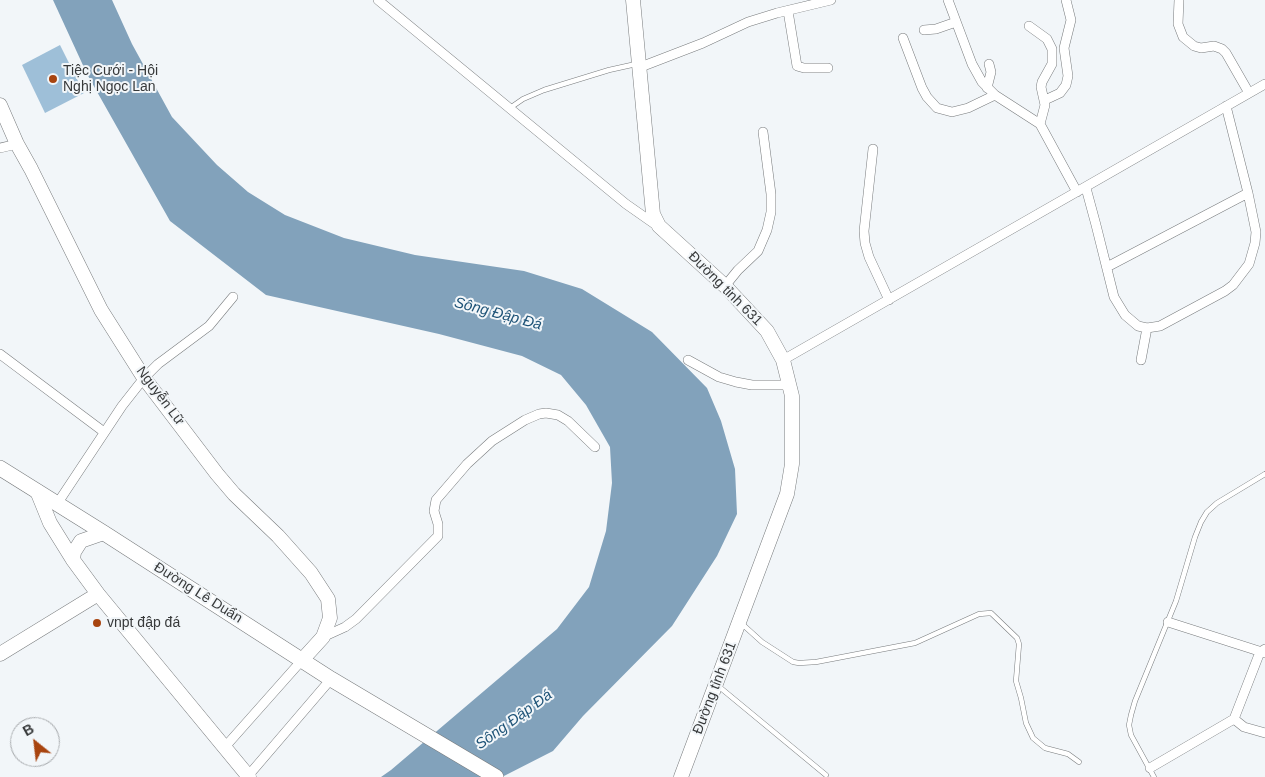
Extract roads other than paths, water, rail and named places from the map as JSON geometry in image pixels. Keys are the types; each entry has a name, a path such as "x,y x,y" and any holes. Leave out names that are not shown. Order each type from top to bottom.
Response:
{"main road":[{"name":"Đường Lê Duẩn","path":"0,468 331,678 496,777"}],"street":[{"path":"378,0 626,204 659,226"},
{"name":"Đường tỉnh 631","path":"633,0 653,214 659,226 725,286 767,331 783,360 792,396 792,464 787,494 681,777"},
{"path":"638,66 703,43 748,22 831,0"},
{"path":"948,0 972,64 987,88 1040,124 1081,190 1107,267 1114,297 1118,306 1138,326 1147,328 1160,326 1225,291 1239,278 1249,264 1255,243 1255,221 1226,106"},
{"path":"1045,100 1060,93 1066,85 1068,76 1064,48 1071,20 1066,0"},
{"path":"1179,0 1178,24 1183,37 1194,46 1202,48 1219,47 1222,49 1249,92"},
{"path":"788,11 798,66 804,68 828,68"},
{"path":"924,30 936,29 956,22"},
{"path":"1029,26 1047,39 1052,49 1052,64 1041,87 1045,108 1040,124"},
{"path":"903,38 916,77 927,97 937,108 952,112 968,108 995,95"},
{"path":"987,88 991,72 989,64"},
{"path":"783,360 1265,84"},
{"name":"Nguyễn Lữ","path":"0,105 101,310 144,378 217,474 234,494 278,536 321,586 328,598 330,618 323,637 303,659"},
{"path":"725,286 738,270 758,251 767,230 771,212 771,194 763,132"},
{"path":"0,148 18,144"},
{"path":"873,148 864,231 865,243 869,257 888,300"},
{"path":"1107,267 1248,193"},
{"path":"57,504 104,432 144,378 158,364 209,326 233,297"},
{"path":"1141,360 1147,328"},
{"path":"0,354 104,432"},
{"path":"688,360 720,377 736,382 752,385 790,385"},
{"path":"323,637 345,628 356,620 438,536 438,524 434,511 436,500 467,464 492,441 525,420 546,413 558,416 568,422 595,447"},
{"path":"37,492 50,523 73,560 98,594 248,777 331,678"},
{"path":"73,560 74,552 81,541 104,533"},
{"path":"0,654 98,594"},
{"path":"1150,768 1234,720 1263,651 1168,622"},
{"path":"224,748 303,659"},
{"path":"1234,720 1244,727 1265,733"}],"lane":[{"path":"509,109 524,99 544,90 609,70 638,66"},
{"path":"1154,777 1136,746 1129,726 1135,700 1176,601 1201,522 1207,512 1222,500 1265,474"},
{"path":"740,622 762,642 799,664 915,643 979,614 991,613 1017,638 1019,644 1016,681 1026,723 1033,738 1045,748 1068,754 1079,762"},
{"path":"716,684 826,775"}],"water":[{"name":"Sông Đập Đá","path":"53,0 112,0 132,44 172,117 217,165 248,192 285,215 344,238 415,255 524,271 582,289 652,332 707,388 721,421 735,469 737,514 717,556 672,626 583,716 553,751 502,777 381,777 557,629 589,587 606,531 612,483 610,447 586,405 561,375 522,356 439,334 266,295 170,221 87,74"}],"place":[{"name":"Tiệc Cưới - Hội Nghị Ngọc Lan","path":"53,79"},
{"name":"vnpt đập đá","path":"97,623"}]}
